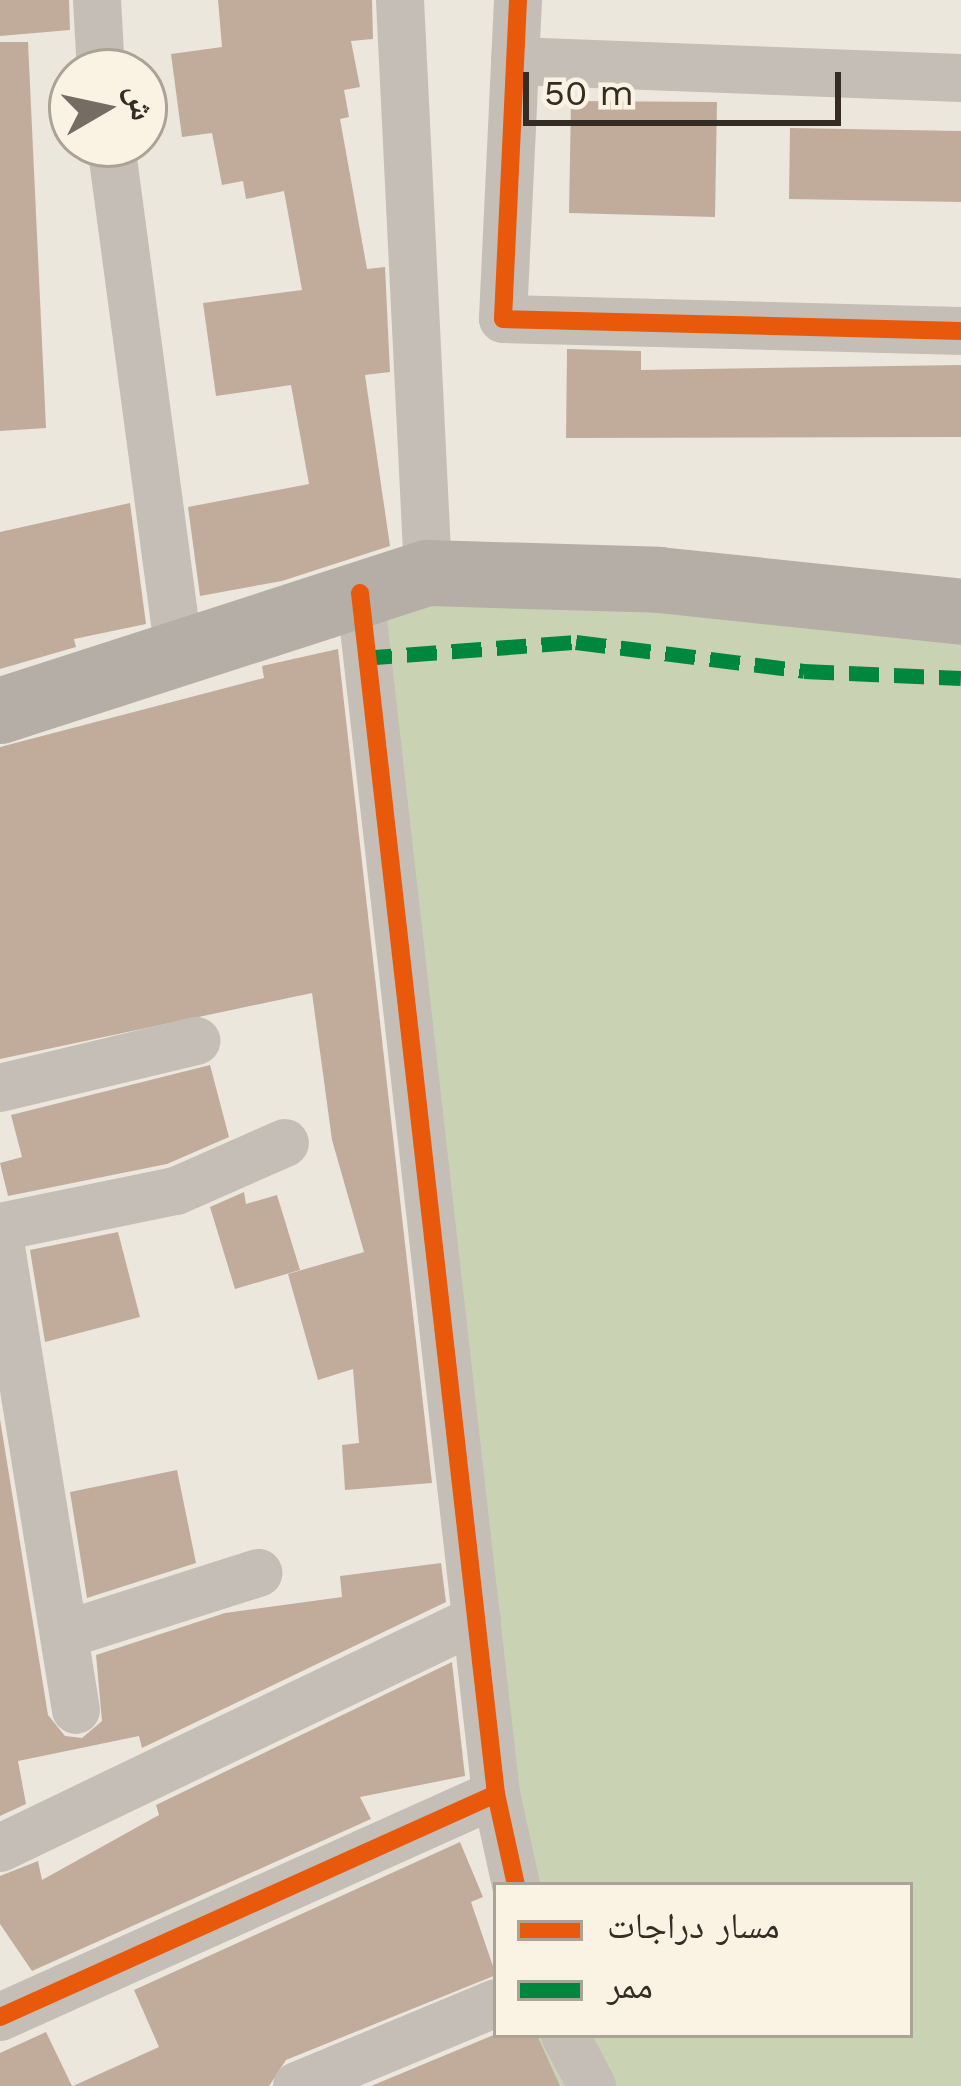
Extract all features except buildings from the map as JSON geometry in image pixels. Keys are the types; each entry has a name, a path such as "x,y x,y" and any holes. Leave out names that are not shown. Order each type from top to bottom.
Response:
{"main road":[{"path":"0,711 428,573 659,580 960,612"}],"street":[{"path":"97,0 99,48"},
{"path":"400,0 428,573"},
{"path":"518,0 502,319 961,332"},
{"path":"515,61 961,78"},
{"path":"114,168 178,653"},
{"path":"360,593 496,1794 515,1882"},
{"path":"0,1088 196,1041"},
{"path":"0,1227 176,1191 285,1143"},
{"path":"0,1241 76,1710"},
{"path":"67,1634 258,1573"},
{"path":"0,1848 477,1619"},
{"path":"0,2017 496,1794"},
{"path":"297,2086 493,2003"},
{"path":"567,2038 592,2086"}],"green space":[{"path":"360,593 961,614 961,2086 542,2086 534,2038 913,2038 913,1882 510,1882"}],"marked path":[{"path":"362,658 576,642 804,671 961,678"}],"cycle path":[{"path":"518,0 503,319 961,331"},
{"path":"360,593 496,1794 515,1882"},
{"path":"0,2017 496,1794"}]}
